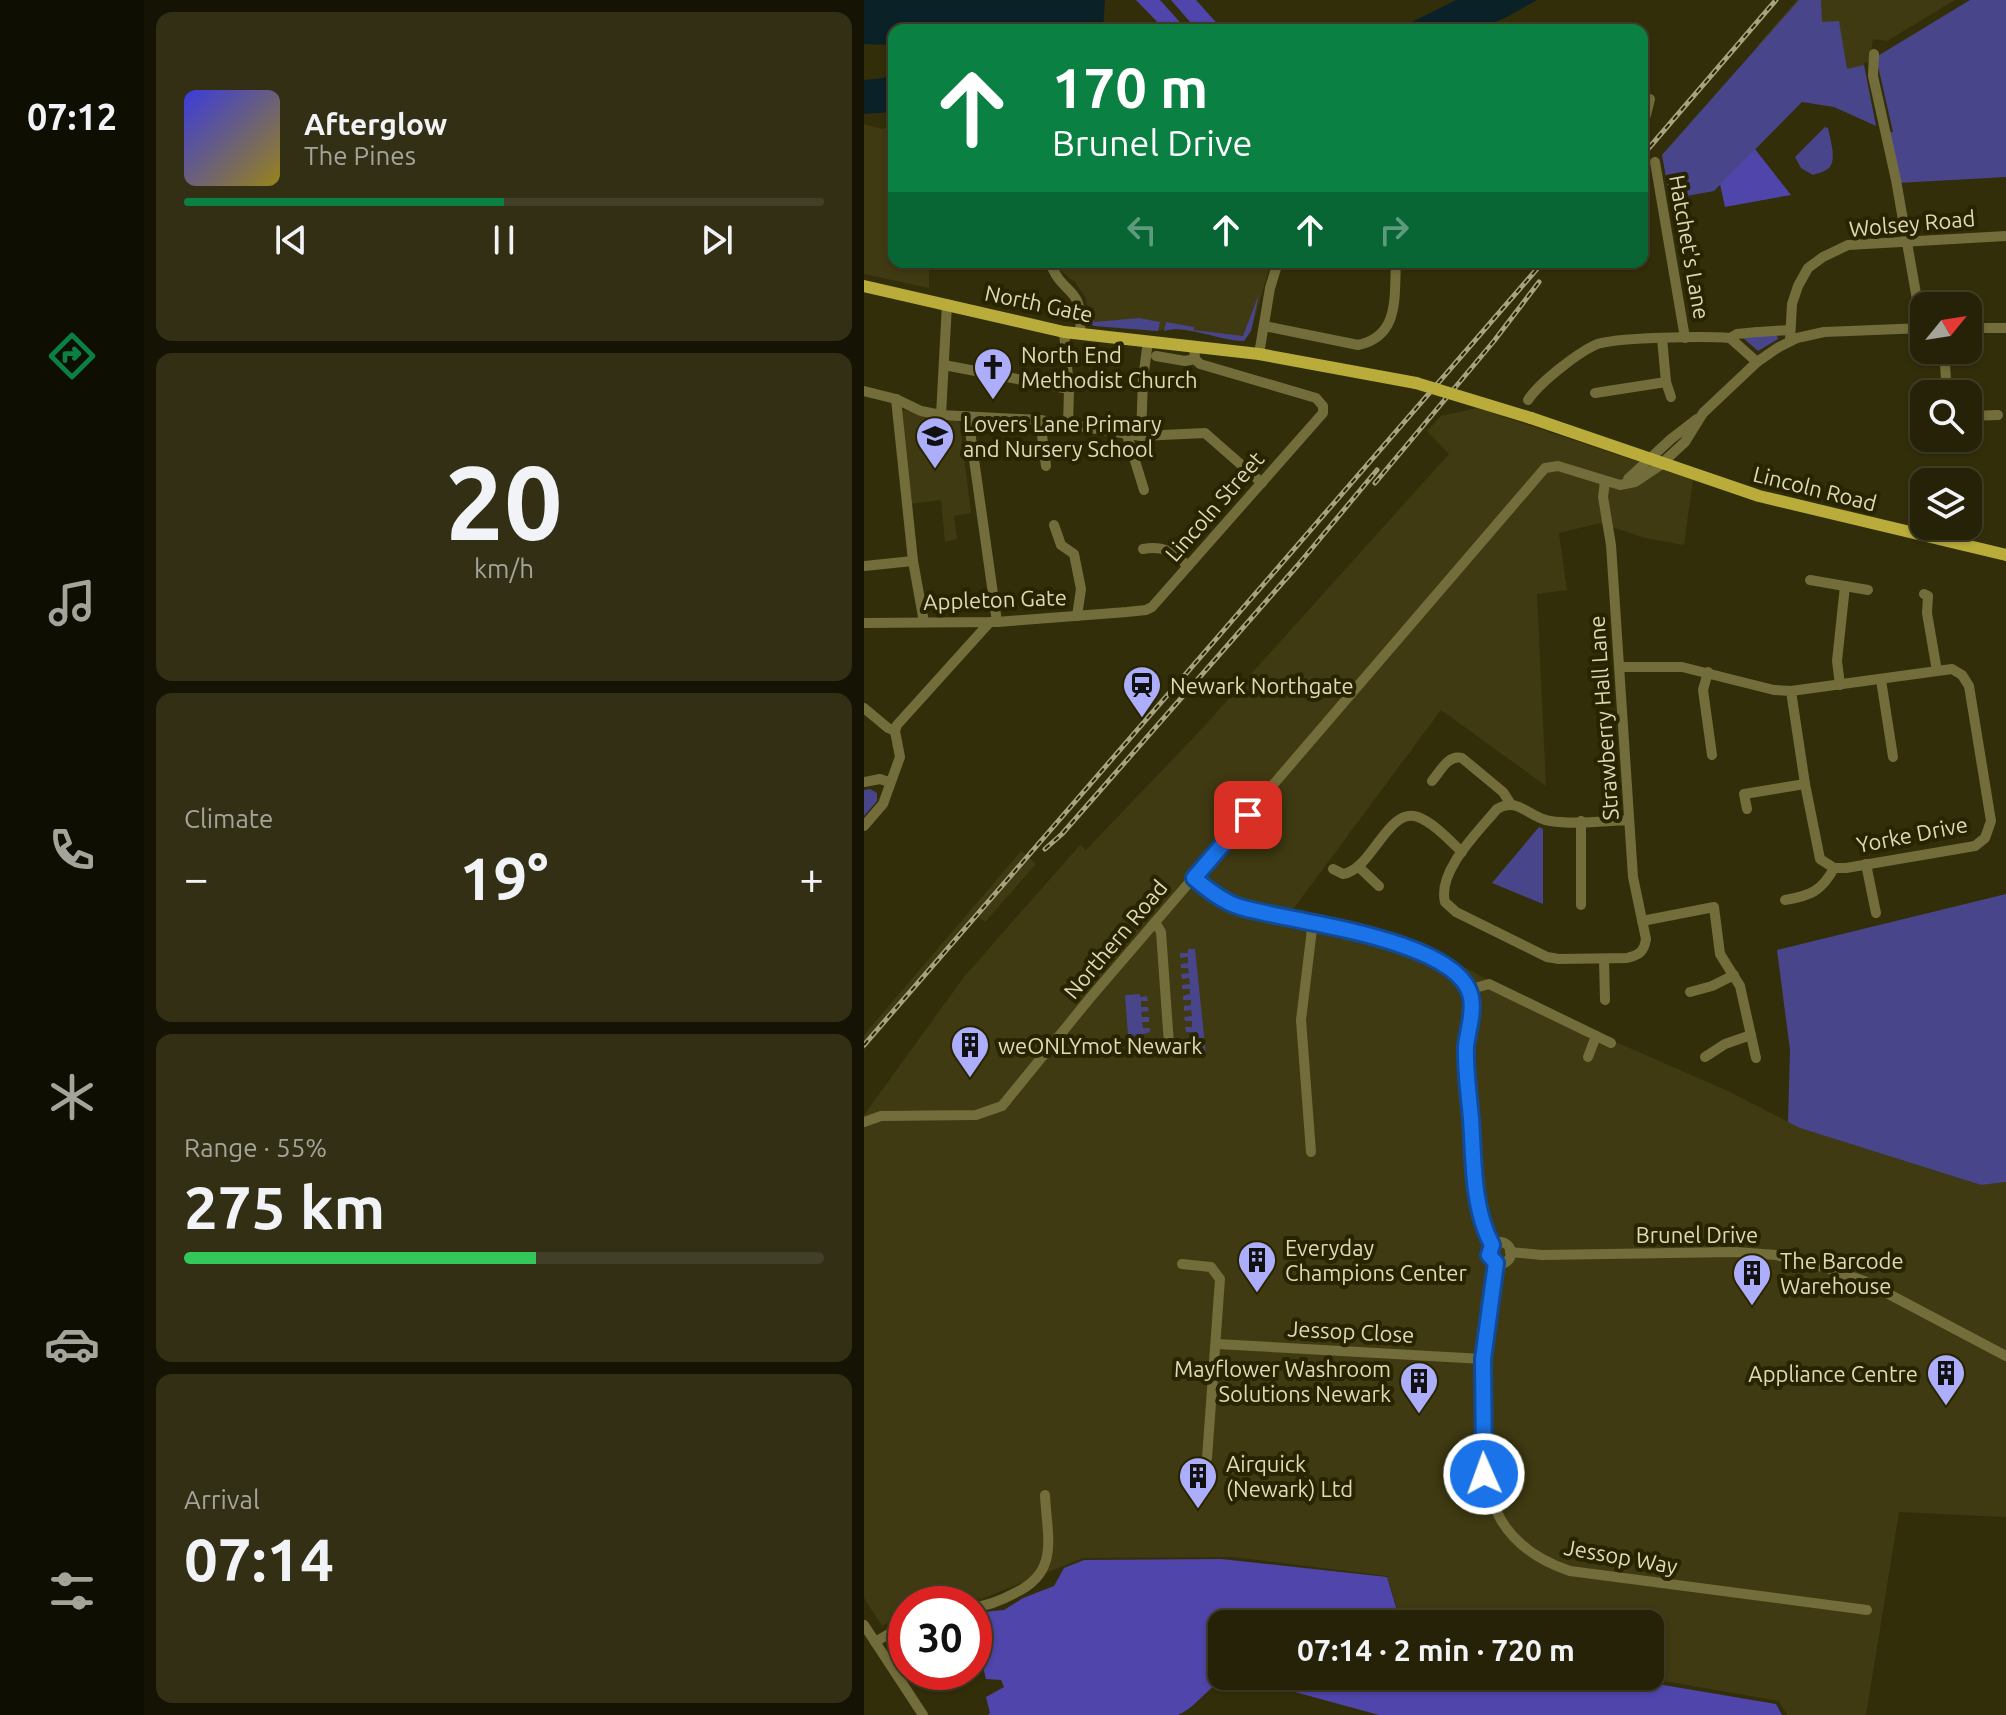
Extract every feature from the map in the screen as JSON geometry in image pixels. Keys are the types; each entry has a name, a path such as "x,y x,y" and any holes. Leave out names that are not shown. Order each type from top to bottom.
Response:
{"main road":[{"name":"North Gate","path":"864,286 1064,332 1148,341 1194,352"},
{"name":"Lincoln Road","path":"1194,352 1259,354 1416,383 1531,418 1759,496 2006,555"}],"street":[{"path":"1874,54 1873,76 1916,292"},
{"path":"1648,107 1650,99"},
{"name":"Hatchet's Lane","path":"1655,162 1685,338"},
{"name":"Wolsey Road","path":"1790,336 1792,304 1808,268 1848,245 2006,236"},
{"path":"1052,268 1055,276 1073,291 1080,303 1080,334"},
{"path":"1259,354 1277,268"},
{"path":"1264,326 1358,345 1373,342 1387,330 1392,317 1396,268"},
{"path":"941,415 947,304"},
{"path":"1982,328 2006,328"},
{"path":"1697,419 1694,432 1663,463 1641,480 1628,483 1628,479 1649,458 1790,336 1910,329"},
{"path":"1064,332 1069,389 1068,426"},
{"name":"Hatchet's Lane","path":"1528,400 1573,359 1597,344 1662,338 1730,338 1737,334 1758,332 1790,336"},
{"path":"1662,338 1666,382 1671,397"},
{"name":"Hatchet's Lane","path":"1730,338 1757,362"},
{"path":"1141,436 1148,341"},
{"name":"North Gate","path":"1156,356 1185,361 1194,352 1200,364 1316,398 1323,406 1323,413"},
{"path":"944,365 1069,389"},
{"path":"1595,393 1666,382"},
{"path":"864,391 941,415 1040,420 1141,436 1205,433 1262,483"},
{"path":"896,399 913,561 924,622"},
{"name":"Lincoln Street","path":"1127,612 1152,607 1323,413"},
{"path":"1982,416 1998,415"},
{"path":"864,826 880,809 900,757 895,731 897,725 993,622 968,417"},
{"path":"1040,420 1046,466"},
{"path":"1127,435 1144,486"},
{"name":"Northern Road","path":"864,1122 881,1116 976,1115 997,1109 1545,468 1558,466 1620,485 1628,483"},
{"name":"Strawberry Hall Lane","path":"1604,959 1627,958 1643,951 1646,939 1633,877 1611,545 1603,497 1605,481"},
{"path":"1054,525 1061,545 1074,554 1081,589 1077,616"},
{"path":"1143,549 1169,549 1188,566"},
{"path":"864,566 913,561"},
{"path":"1810,580 1868,590"},
{"path":"1840,685 1837,661 1845,586"},
{"path":"1620,667 1682,667 1774,690 1791,691 1937,671 1927,613 1928,596 1924,594"},
{"name":"Appleton Gate","path":"864,623 993,622 1127,612"},
{"name":"Yorke Drive","path":"1791,691 1820,859 1834,868 1866,864 1975,846 1985,838 1991,821 1969,686 1962,675 1952,669 1937,671"},
{"path":"1708,672 1703,690 1712,755"},
{"path":"1881,680 1893,757"},
{"path":"864,708 895,731"},
{"path":"1432,781 1451,759 1462,758 1503,792 1510,803"},
{"path":"864,782 880,779 889,782"},
{"path":"1747,809 1744,794 1805,784"},
{"path":"1605,1000 1604,959 1547,957 1452,910 1445,902 1444,886 1462,852 1497,809 1510,803 1549,821 1629,820"},
{"path":"1333,869 1343,874 1352,873 1396,823 1410,816 1420,817 1462,852"},
{"path":"1581,821 1581,905"},
{"path":"1866,864 1876,913"},
{"path":"1359,867 1379,886"},
{"path":"1785,900 1817,892 1834,868"},
{"path":"1194,878 1238,906 1378,938 1447,965 1458,973 1468,990 1472,1009 1466,1057 1476,1190 1484,1227 1492,1245 1489,1255 1496,1263 1505,1263 1510,1252 1504,1243 1492,1245"},
{"path":"1642,921 1714,907 1720,954 1740,986 1756,1058"},
{"path":"1311,1152 1301,1020 1313,921"},
{"path":"1155,922 1161,932 1169,1044"},
{"path":"1690,992 1734,975"},
{"path":"1468,990 1489,984 1611,1043"},
{"path":"1705,1057 1725,1044 1751,1035"},
{"path":"1588,1057 1596,1036"},
{"name":"Brunel Drive","path":"1510,1252 1542,1255 1735,1252 1776,1255 1864,1281 2006,1356"},
{"name":"Jessop Way","path":"1496,1263 1483,1359 1484,1474 1492,1502 1505,1528 1534,1555 1552,1565 1588,1575 1867,1610"},
{"path":"1182,1264 1205,1266 1218,1274 1217,1344 1207,1458"},
{"name":"Jessop Close","path":"1217,1344 1483,1359"},
{"path":"992,1602 1027,1588 1045,1568 1049,1554 1045,1495"},
{"path":"864,1625 923,1715"},
{"path":"875,1642 888,1634"}],"shaded area":[{"path":"1136,0 1160,0 1182,24 1159,24"},
{"path":"1171,0 1196,0 1218,24 1192,24"},
{"path":"1797,0 1955,0 1887,41 1873,39 1869,62 1864,66 1796,80 1758,45"},
{"path":"1799,0 1821,0 1822,22 1839,21 1847,69 1864,65 1876,126 1834,107 1802,102 1714,191 1670,199 1662,155"},
{"path":"1970,0 2006,0 2006,177 1897,183 1884,132 1893,132 1876,57"},
{"path":"864,124 888,128 888,268 929,268 929,288 864,274"},
{"path":"1825,127 1828,128 1832,145 1832,162 1826,170 1813,175 1801,168 1795,157"},
{"path":"1755,149 1791,195 1725,207 1720,184"},
{"path":"1060,268 1269,268 1251,331 1244,341 1172,328 1156,331 1094,326 1090,323 1086,298 1075,282"},
{"path":"1259,294 1251,331 1244,341 1193,331 1164,331 1166,322 1194,327 1194,330 1243,336"},
{"path":"1088,304 1090,316 1095,322 1139,318 1160,322 1158,331 1094,326 1090,323"},
{"path":"1777,335 1778,339 1758,351 1742,337"},
{"path":"1477,408 1693,480 1684,545 1645,538 1600,523 1559,533 1567,590 1537,594 1546,786 1441,710 1291,912 1441,955 1550,1013 1730,1092 1800,1128 1981,1185 2006,1182 2006,1517 1899,1512 1866,1715 1787,1715 1779,1701 1664,1681 1664,1610 1398,1610 1387,1576 1233,1557 1083,1558 992,1595 992,1586 888,1586 888,1623 882,1626 864,1598 864,1115 964,977 1080,845 1086,850 1198,733 1449,454 1427,431 1441,416"},
{"name":"Lovers Lane Primary and Nursery School","path":"903,410 959,418 971,513 954,516 957,539 945,542 941,500 910,504 896,416"},
{"path":"864,790 877,793 877,801 864,816"},
{"path":"1539,827 1543,829 1543,904 1492,883"},
{"path":"1021,851 1036,864 985,922 978,917 864,1050 864,1035"},
{"path":"2006,894 2006,1182 1981,1185 1788,1122 1790,1050 1777,950"},
{"path":"1188,949 1195,949 1206,1055 1187,1053 1187,1049 1194,1048 1194,1042 1187,1043 1186,1038 1193,1037 1193,1032 1186,1032 1185,1027 1192,1027 1192,1021 1185,1021 1184,1017 1192,1016 1191,1010 1184,1011 1184,1006 1191,1005 1191,1000 1183,1000 1183,996 1190,994 1190,989 1182,989 1182,985 1190,984 1189,978 1182,979 1181,974 1189,973 1188,968 1181,968 1181,964 1188,963 1188,957 1180,958 1180,953 1188,953"},
{"path":"1140,994 1140,997 1147,996 1148,1001 1141,1001 1141,1007 1148,1007 1149,1011 1141,1012 1142,1017 1149,1017 1149,1022 1142,1022 1143,1028 1150,1028 1150,1032 1143,1034 1143,1039 1151,1039 1151,1043 1129,1048 1125,995"},
{"path":"1221,1559 1387,1577 1397,1610 1208,1610 1209,1690 1178,1715 988,1715 986,1697 1004,1687 1001,1680 992,1679 992,1611 1004,1610 1023,1598 1054,1586 1064,1568 1084,1560"},
{"path":"1664,1685 1776,1704 1782,1715 1379,1715 1287,1690 1664,1690"}],"water":[{"path":"864,0 1105,0 1103,24 888,24 888,45 864,44"},
{"path":"1456,0 1537,0 1491,24 1408,24"},
{"path":"888,73 888,112 864,114 864,80 884,78"}],"railway":[{"path":"1648,149 1776,0"},
{"path":"864,1045 1538,268"},
{"path":"1375,483 1494,341 1539,282"},
{"path":"1045,849 1062,834 1298,565 1377,470"}],"place":[{"name":"North End Methodist Church","path":"993,401"},
{"name":"Lovers Lane Primary and Nursery School","path":"935,470"},
{"name":"Newark Northgate","path":"1142,719"},
{"name":"weONLYmot Newark","path":"970,1079"},
{"name":"Everyday Champions Center","path":"1257,1294"},
{"name":"The Barcode Warehouse","path":"1752,1307"},
{"name":"Appliance Centre","path":"1946,1407"},
{"name":"Mayflower Washroom Solutions Newark","path":"1419,1415"},
{"name":"Airquick (Newark) Ltd","path":"1198,1510"}],"route":[{"path":"1248,815 1194,878 1204,887 1238,906 1336,925 1433,959 1458,973 1471,996 1466,1057 1476,1190 1484,1227 1492,1245 1489,1255 1496,1263 1483,1359 1484,1474"}]}
